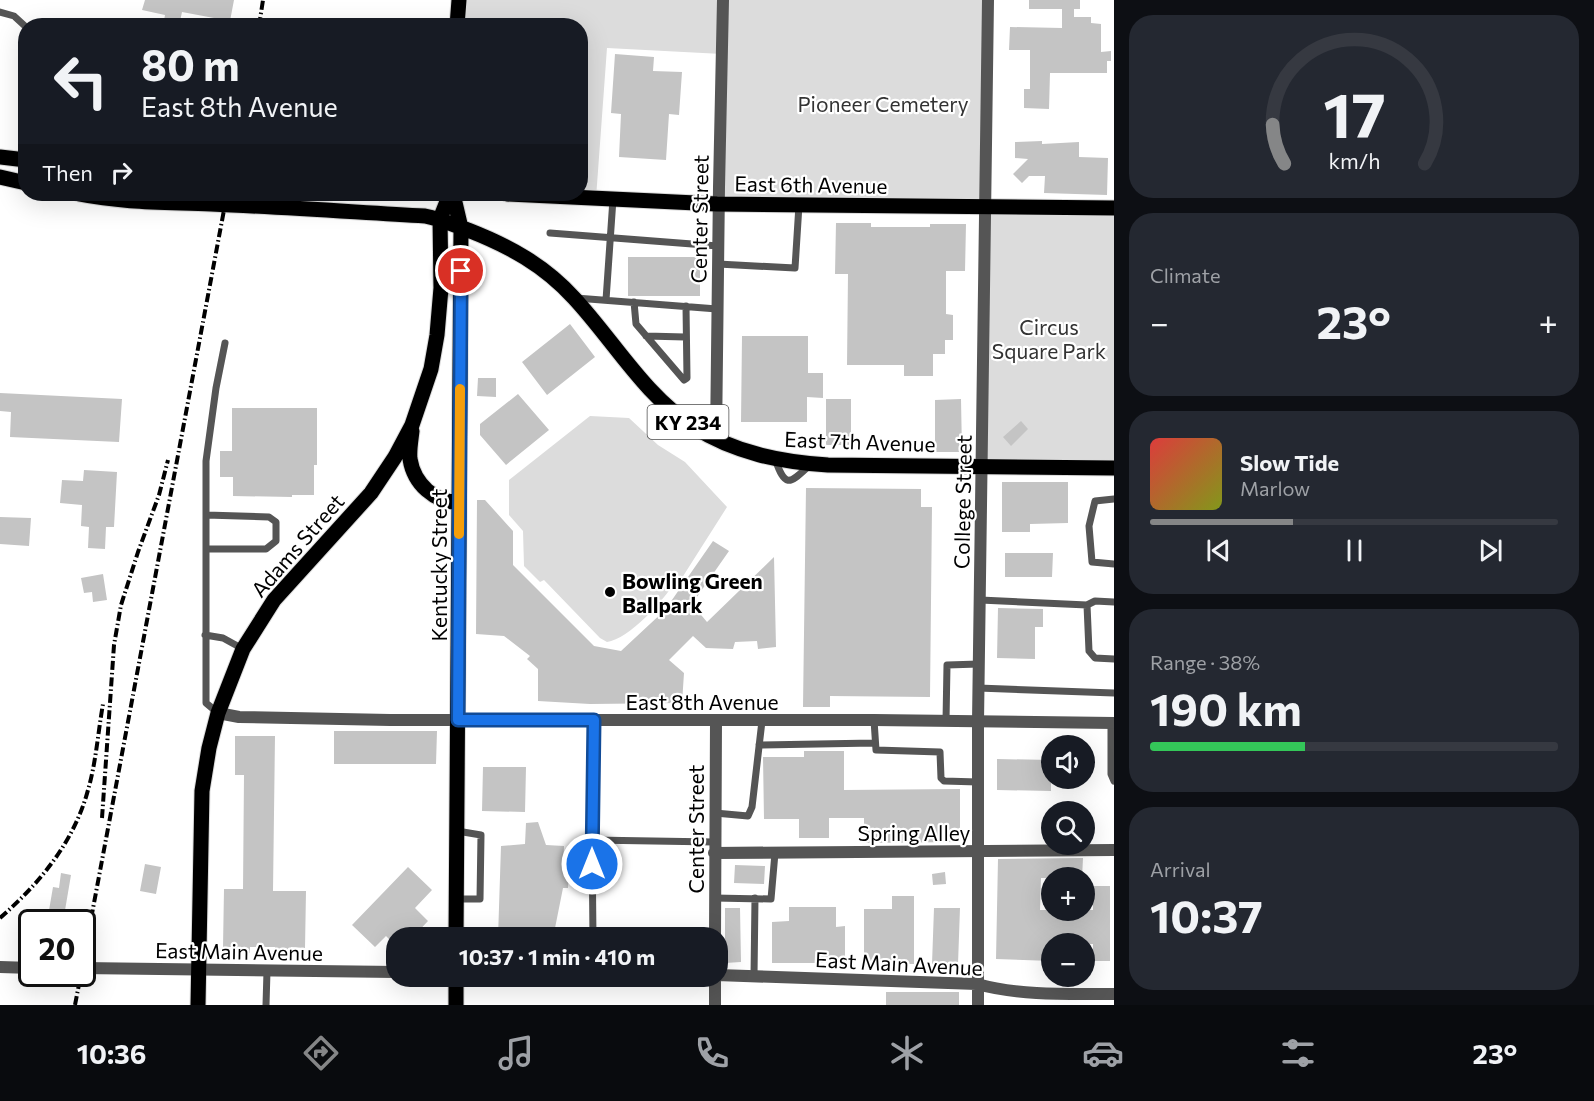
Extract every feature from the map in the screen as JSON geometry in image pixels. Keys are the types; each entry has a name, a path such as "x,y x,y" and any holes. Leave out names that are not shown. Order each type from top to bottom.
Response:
{"main road":[{"path":"458,18 459,0"},
{"path":"0,157 18,159"},
{"path":"0,177 18,181"},
{"name":"East 6th Avenue","path":"588,198 718,204 1114,208"},
{"path":"124,201 425,216 440,219"},
{"name":"Adams Street","path":"198,1005 202,791 218,713 243,649 274,600 371,493 395,457 412,425 428,379 437,335 441,288 440,219 449,201"},
{"name":"Kentucky Street","path":"454,201 461,228 456,927"},
{"name":"East 7th Avenue","path":"440,219 532,260 553,276 574,298 645,385 666,405 694,427 752,454 812,464 1114,468"},
{"path":"412,425 410,457 417,478 439,500 459,502"},
{"path":"456,987 456,1005"}],"street":[{"name":"Center Street","path":"716,439 723,0"},
{"name":"College Street","path":"978,1005 978,687 988,0"},
{"name":"East 8th Avenue","path":"218,713 239,717 458,720 874,720 1112,723"},
{"name":"Center Street","path":"715,927 716,721"},
{"name":"Spring Alley","path":"714,847 775,853 1114,850"},
{"path":"0,967 18,968"},
{"name":"East Main Avenue","path":"96,968 386,972"},
{"name":"East Main Avenue","path":"728,976 977,984 1009,990 1114,994"},
{"path":"715,1005 716,987"}],"lane":[{"path":"0,12 14,16 18,20"},
{"path":"606,300 613,199"},
{"path":"718,264 795,268 799,205"},
{"path":"550,233 718,246"},
{"path":"574,298 717,309"},
{"path":"634,302 636,324 684,380 687,378 686,306"},
{"path":"646,336 685,337"},
{"path":"218,713 206,703 206,461 225,343"},
{"path":"1114,499 1095,501 1089,526 1092,562 1114,564"},
{"path":"206,515 269,516 276,522 276,541 266,549 206,549"},
{"path":"980,600 1088,605 1095,601 1114,602"},
{"path":"1088,605 1089,651 1095,658 1114,659"},
{"path":"206,635 223,638 243,649"},
{"path":"946,721 947,665 979,664"},
{"path":"978,687 1114,693"},
{"path":"593,927 594,720"},
{"path":"874,720 876,750 940,752 941,778 944,782 978,782"},
{"path":"714,813 748,816 752,807 762,721"},
{"path":"1112,723 1111,774 1114,781"},
{"path":"759,745 874,743"},
{"path":"457,831 481,835 480,899 457,899"},
{"path":"592,840 714,847"},
{"path":"714,898 771,899 775,853"},
{"path":"754,976 755,898"},
{"path":"266,1005 267,971"}],"green space":[{"path":"460,0 988,0 984,207 1114,209 1114,468 982,467 984,208 717,204 722,54 607,48 596,198 588,196 588,18 458,18"},
{"path":"590,416 629,418 658,445 685,462 727,507 680,581 675,582 663,599 635,626 625,634 607,642 600,638 544,580 540,582 524,566 523,531 509,515 509,480"}],"building":[{"path":"145,0 234,0 231,18 214,18 182,12 181,18 164,18 165,15 142,10"},
{"path":"1029,0 1080,0 1080,9 1074,9 1074,17 1091,17 1091,23 1101,24 1101,52 1111,51 1111,61 1107,61 1107,73 1050,73 1049,109 1024,108 1024,89 1030,89 1030,50 1009,50 1010,27 1062,28 1062,9 1029,9"},
{"path":"615,54 654,57 653,71 682,72 679,115 669,114 666,160 619,157 621,114 611,113"},
{"path":"1042,141 1042,144 1079,142 1079,157 1108,158 1107,195 1044,193 1045,176 1029,176 1022,183 1013,174 1028,159 1015,158 1015,142"},
{"path":"836,223 871,223 871,227 930,227 930,224 966,224 965,271 946,271 946,314 953,315 953,340 945,340 945,354 933,354 933,376 904,376 904,365 847,365 848,274 835,274"},
{"path":"628,257 700,257 700,296 628,296"},
{"path":"570,324 595,357 547,395 522,362"},
{"path":"742,336 808,336 808,373 823,373 823,398 807,397 807,422 741,422"},
{"path":"478,378 496,378 496,397 477,396"},
{"path":"0,393 122,399 119,442 10,437 11,412 0,411"},
{"path":"518,394 549,430 506,465 480,435 480,424"},
{"path":"826,399 851,399 851,445 826,445"},
{"path":"961,399 962,452 935,452 935,400"},
{"path":"232,408 317,408 317,465 314,465 314,495 233,496 233,477 220,477 220,451 232,451"},
{"path":"1021,421 1028,429 1011,446 1003,437"},
{"path":"84,470 117,472 114,527 106,527 105,549 88,548 89,527 81,526 82,505 60,503 62,480 83,481"},
{"path":"1002,482 1068,482 1068,523 1030,524 1030,532 1002,532"},
{"path":"806,488 921,489 921,507 932,507 930,697 830,696 830,707 803,707"},
{"path":"477,500 485,500 513,531 513,565 594,646 621,651 665,610 713,541 729,551 692,604 707,622 774,557 776,647 758,649 757,641 735,642 733,649 706,648 693,636 669,660 684,673 682,703 590,704 538,701 538,669 527,659 530,656 504,636 476,634"},
{"path":"0,517 31,518 29,546 0,544"},
{"path":"1005,553 1053,553 1052,577 1005,577"},
{"path":"103,574 107,600 93,602 92,592 84,593 81,578"},
{"path":"998,608 1043,609 1043,627 1035,627 1035,659 997,658"},
{"path":"334,731 437,731 436,764 334,764"},
{"path":"235,736 275,736 273,891 306,891 305,948 291,947 290,955 275,955 275,947 250,947 250,953 234,953 234,947 223,947 224,889 243,889 244,775 235,775"},
{"path":"804,751 844,751 844,790 960,789 960,842 864,843 864,818 829,818 829,838 799,838 799,819 764,819 763,757 804,757"},
{"path":"997,759 1041,760 1041,789 1051,789 1051,791 997,790"},
{"path":"483,767 526,767 525,812 482,811"},
{"path":"538,822 546,845 564,846 563,868 569,868 568,888 563,888 555,927 498,927 501,846 525,844 526,823"},
{"path":"1083,858 1083,867 1041,867 1041,921 1095,921 1095,886 1110,886 1110,961 1095,961 1095,933 1041,933 1041,961 996,959 998,859"},
{"path":"145,864 161,867 156,894 140,891"},
{"path":"735,865 765,866 764,884 734,883"},
{"path":"408,867 432,890 415,908 428,921 422,927 386,927 386,936 375,947 352,925"},
{"path":"945,872 946,884 933,885 932,874"},
{"path":"61,873 71,875 65,909 49,909 53,887 59,888"},
{"path":"892,896 914,896 914,964 864,964 864,909 892,909"},
{"path":"789,907 836,907 836,927 845,926 845,963 772,963 772,922 789,921"},
{"path":"725,908 740,908 741,962 728,963 728,927 725,927"},
{"path":"934,908 960,908 958,964 932,964"},
{"path":"886,992 959,992 959,1005 886,1005"}],"railway":[{"path":"260,18 263,0"},
{"path":"93,909 226,201"},
{"path":"102,818 114,645 121,605 159,495 168,460"},
{"path":"0,918 42,876 74,827 91,780 103,704"},
{"path":"75,1005 78,987"}],"slow traffic":[{"path":"459,534 460,389"}],"place":[{"name":"Bowling Green Ballpark","path":"610,592"}],"route":[{"path":"461,271 458,720 594,720 592,864"}],"park label":[{"name":"Pioneer Cemetery","path":"883,103"},
{"name":"Circus Square Park","path":"1049,338"}]}
